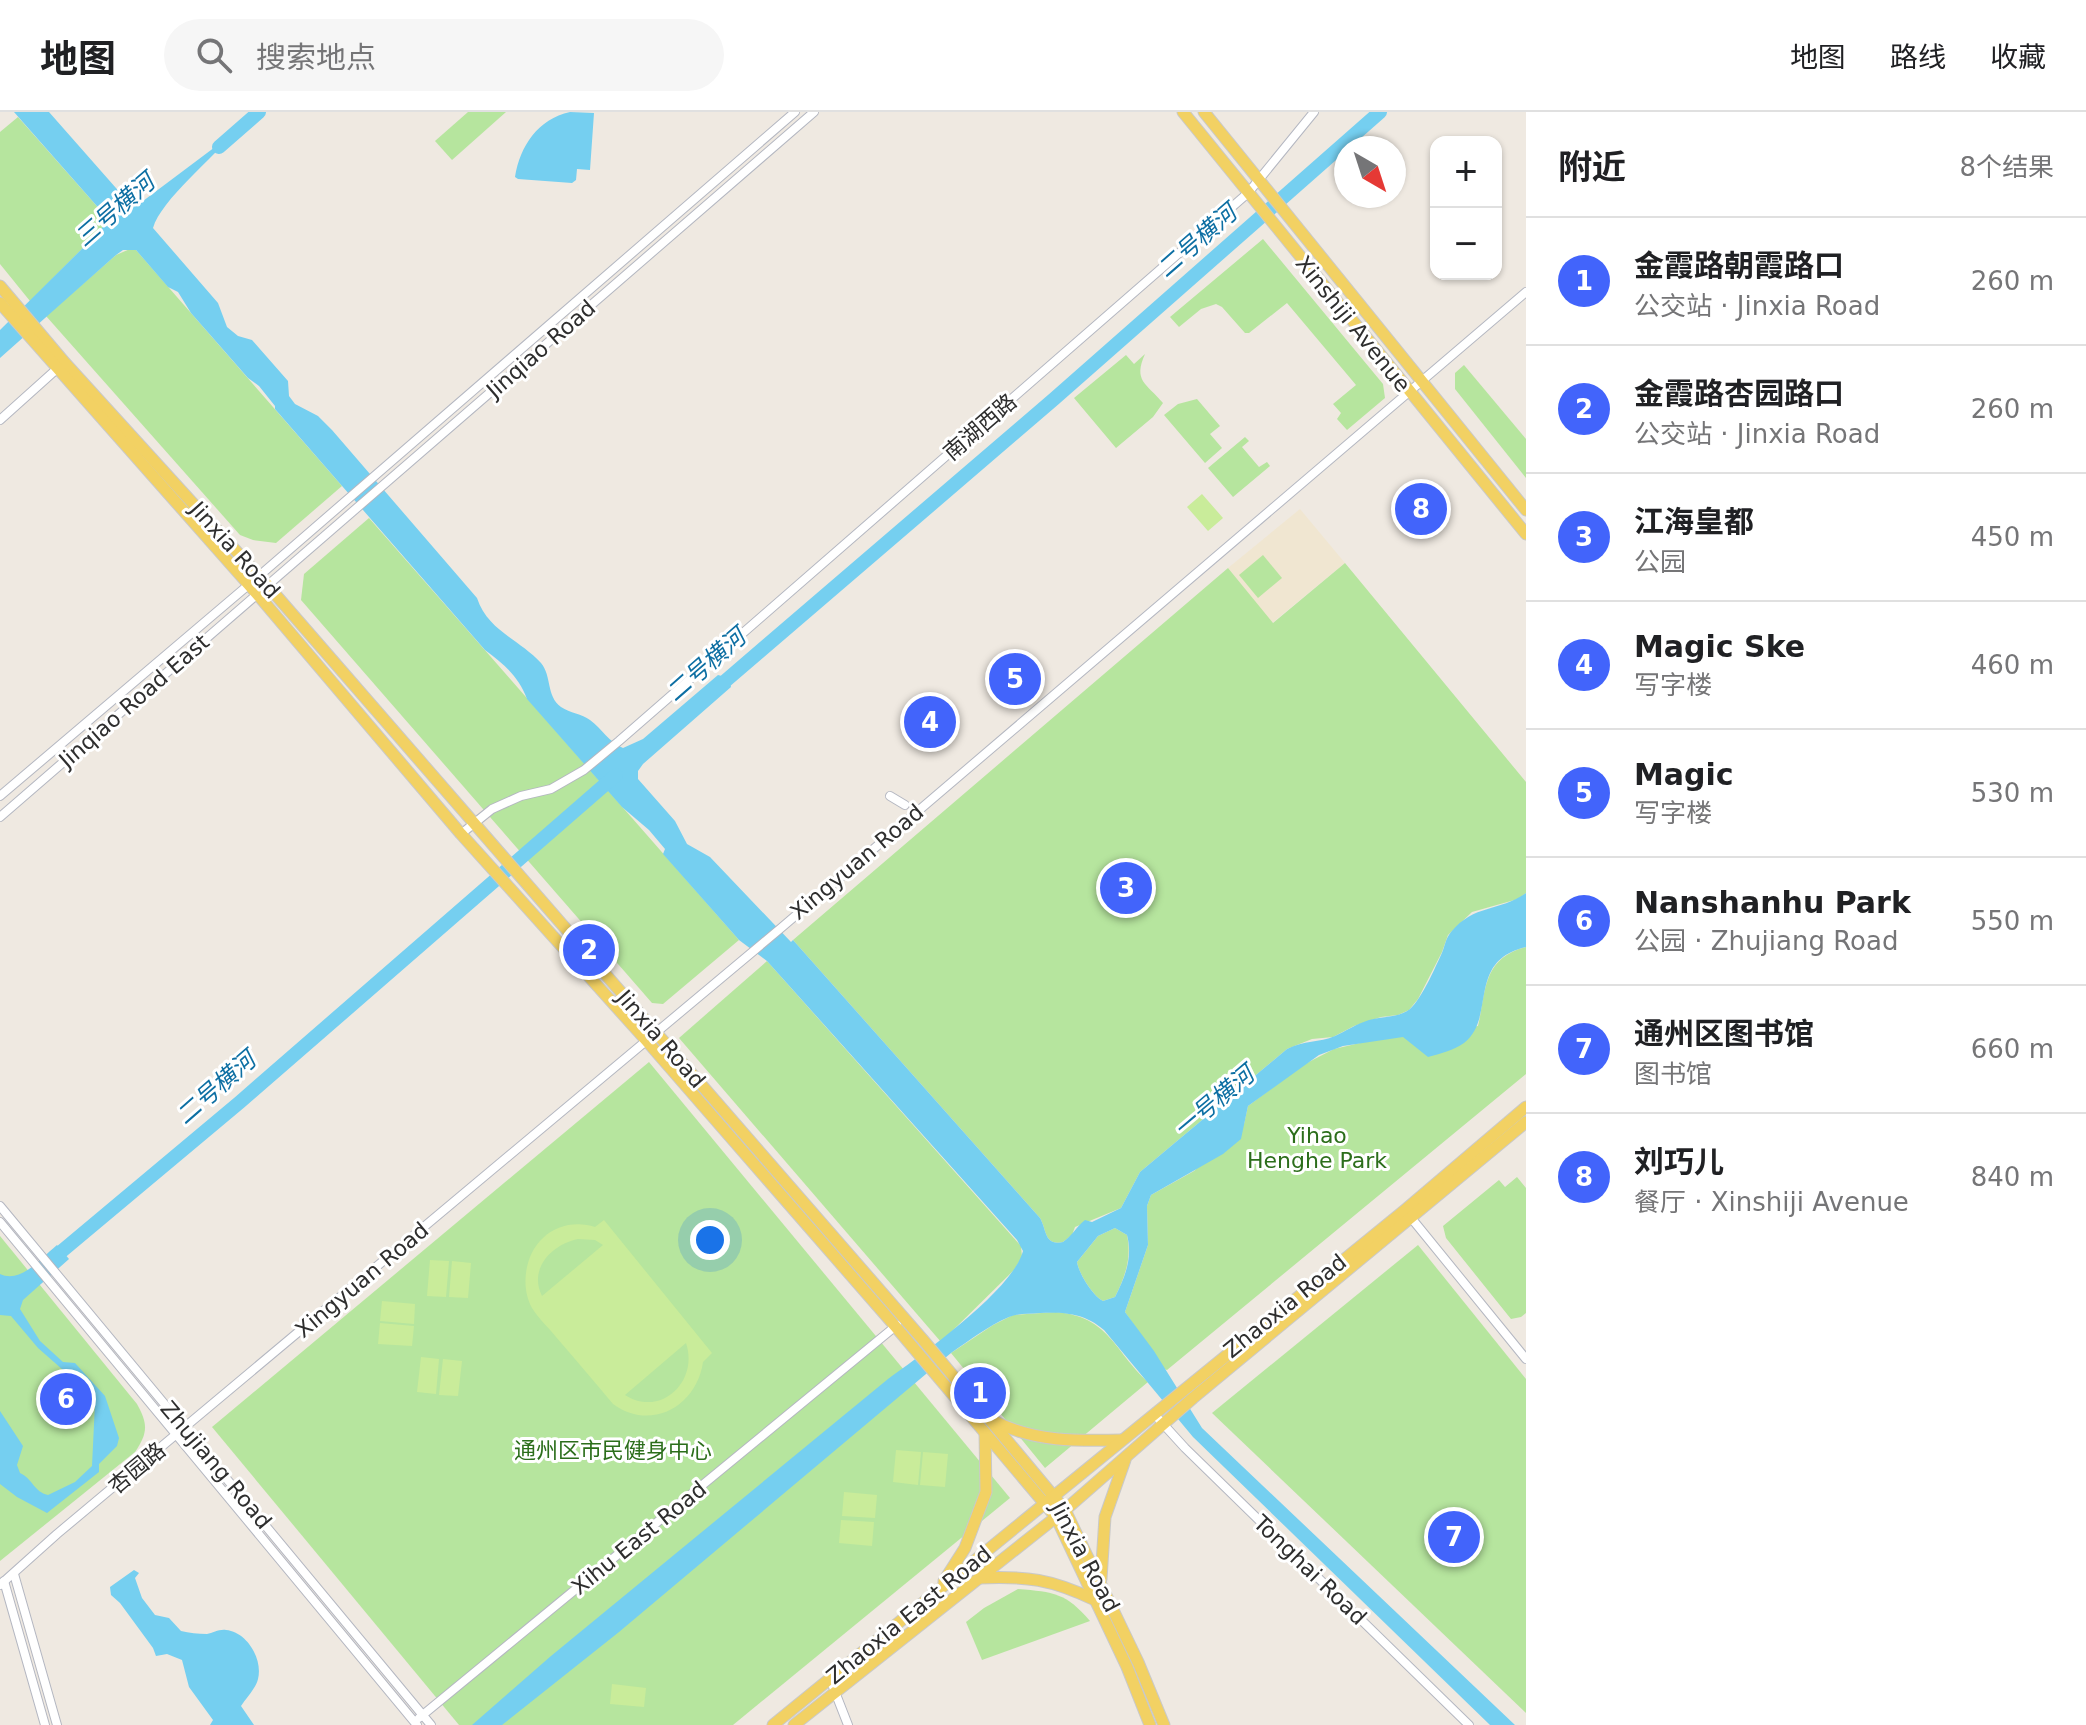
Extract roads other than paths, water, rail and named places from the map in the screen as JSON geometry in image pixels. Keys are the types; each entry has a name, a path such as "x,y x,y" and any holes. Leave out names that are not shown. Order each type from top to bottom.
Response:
{"main road":[{"name":"Xinshiji Avenue","path":"1183,112 1526,534"},
{"name":"Xinshiji Avenue","path":"1204,112 1526,510"},
{"name":"Jinxia Road","path":"0,286 8,306 461,834 651,1036"},
{"name":"Jinxia Road","path":"61,366 264,581 900,1323 924,1341 988,1418 1048,1499"},
{"name":"Zhaoxia Road","path":"1060,1513 1408,1214 1526,1107"},
{"name":"Zhaoxia Road","path":"1048,1499 1183,1388 1526,1122"},
{"name":"Jinxia Road","path":"900,1323 911,1345 1060,1513 1101,1584 1164,1725"},
{"path":"988,1418 1009,1429 1054,1440 1122,1439"},
{"path":"938,1590 965,1548 986,1492 985,1432"},
{"path":"1101,1584 1105,1517 1126,1457"},
{"name":"Zhaoxia East Road","path":"773,1725 1048,1499"},
{"name":"Jinxia Road","path":"1060,1513 1150,1725"},
{"name":"Zhaoxia East Road","path":"794,1725 1060,1513"},
{"path":"978,1578 1047,1580 1095,1600"}],"street":[{"name":"Jinqiao Road","path":"264,581 349,497 795,112"},
{"name":"Jinqiao Road","path":"264,581 385,485 814,112"},
{"name":"南湖西路","path":"461,834 492,809 521,796 551,789 584,770 619,741 1248,193 1314,112"},
{"name":"Xingyuan Road","path":"184,1427 781,928 1526,292"},
{"path":"0,420 61,366"},
{"name":"Jinqiao Road East","path":"0,796 248,585 264,581"},
{"name":"Jinqiao Road East","path":"0,817 258,595 264,581"},
{"path":"890,796 905,805"},
{"name":"Zhujiang Road","path":"0,1206 184,1427 416,1722"},
{"path":"1408,1214 1526,1359"},
{"name":"Zhujiang Road","path":"0,1222 416,1722 431,1725"},
{"name":"Xihu East Road","path":"416,1722 900,1323"},
{"name":"Tonghai Road","path":"1158,1410 1469,1725"},
{"name":"杏园路","path":"14,1574 184,1427"},
{"path":"45,1725 2,1583 14,1574 57,1725"},
{"path":"830,1679 848,1725"}],"water":[{"path":"14,112 49,112 123,196 131,203 139,204 235,132 177,192 153,228 218,303 227,327 238,336 252,340 288,381 289,396 295,404 318,416 332,430 477,598 496,627 541,663 553,697 561,707 590,720 623,748 643,739 718,675 729,678 731,687 643,764 638,771 638,779 675,821 687,844 710,857 791,942 793,940 1040,1218 1052,1242 1063,1242 1085,1220 1092,1222 1121,1208 1140,1172 1287,1049 1329,1038 1364,1022 1406,1012 1419,998 1449,935 1460,923 1478,912 1526,893 1526,947 1507,954 1496,964 1489,977 1474,1032 1464,1043 1428,1057 1403,1037 1343,1046 1319,1055 1248,1106 1241,1139 1223,1154 1151,1195 1147,1206 1148,1245 1125,1312 1154,1351 1202,1428 1515,1725 1490,1725 1193,1437 1104,1330 1082,1317 1049,1313 1009,1317 951,1353 619,1632 502,1725 472,1725 551,1656 888,1379 964,1321 1002,1284 1016,1267 1023,1251 1017,1240 767,961 739,940 663,854 665,849 649,830 622,807 527,699 510,672 485,650 275,409 259,386 248,378 191,313 178,292 168,287 136,250 123,250 116,255 0,358 0,330 103,227 103,213","holes":["1115,1228 1127,1235 1129,1252 1125,1275 1115,1297 1103,1301 1087,1284 1077,1262 1098,1236"]},
{"path":"570,112 594,113 590,170 577,169 576,180 572,183 515,177 521,155 532,136 549,121"},
{"path":"57,1245 69,1259 23,1300 20,1309 40,1341 63,1362 75,1363 105,1396 119,1438 117,1446 99,1464 99,1472 47,1513 0,1484 0,1411 23,1446 17,1465 20,1473 48,1495 75,1482 92,1466 95,1403 79,1384 38,1348 11,1316 0,1315 0,1274 16,1276 23,1273"},
{"path":"134,1570 139,1573 135,1578 142,1598 155,1615 169,1618 181,1631 207,1634 226,1630 247,1641 256,1655 259,1671 255,1686 241,1706 254,1725 210,1725 213,1720 189,1687 182,1660 167,1654 156,1656 120,1603 111,1595 110,1587"}],"waterway":[{"name":"三号横河","path":"219,147 259,112"},
{"name":"二号横河","path":"716,689 1054,399 1380,112"},
{"name":"二号横河","path":"62,1251 240,1102 616,775"}],"place":[{"name":"刘巧儿","path":"1421,509"},
{"name":"Magic","path":"1015,679"},
{"name":"Magic Ske","path":"930,722"},
{"name":"江海皇都","path":"1126,888"},
{"name":"金霞路杏园路口","path":"589,950"},
{"name":"金霞路朝霞路口","path":"980,1393"},
{"name":"Nanshanhu Park","path":"66,1399"},
{"name":"通州区图书馆","path":"1454,1537"}],"water label":[{"name":"一号横河","path":"1214,1102"}],"park label":[{"name":"Yihao Henghe Park","path":"1317,1148"},
{"name":"通州区市民健身中心","path":"613,1450"}]}
